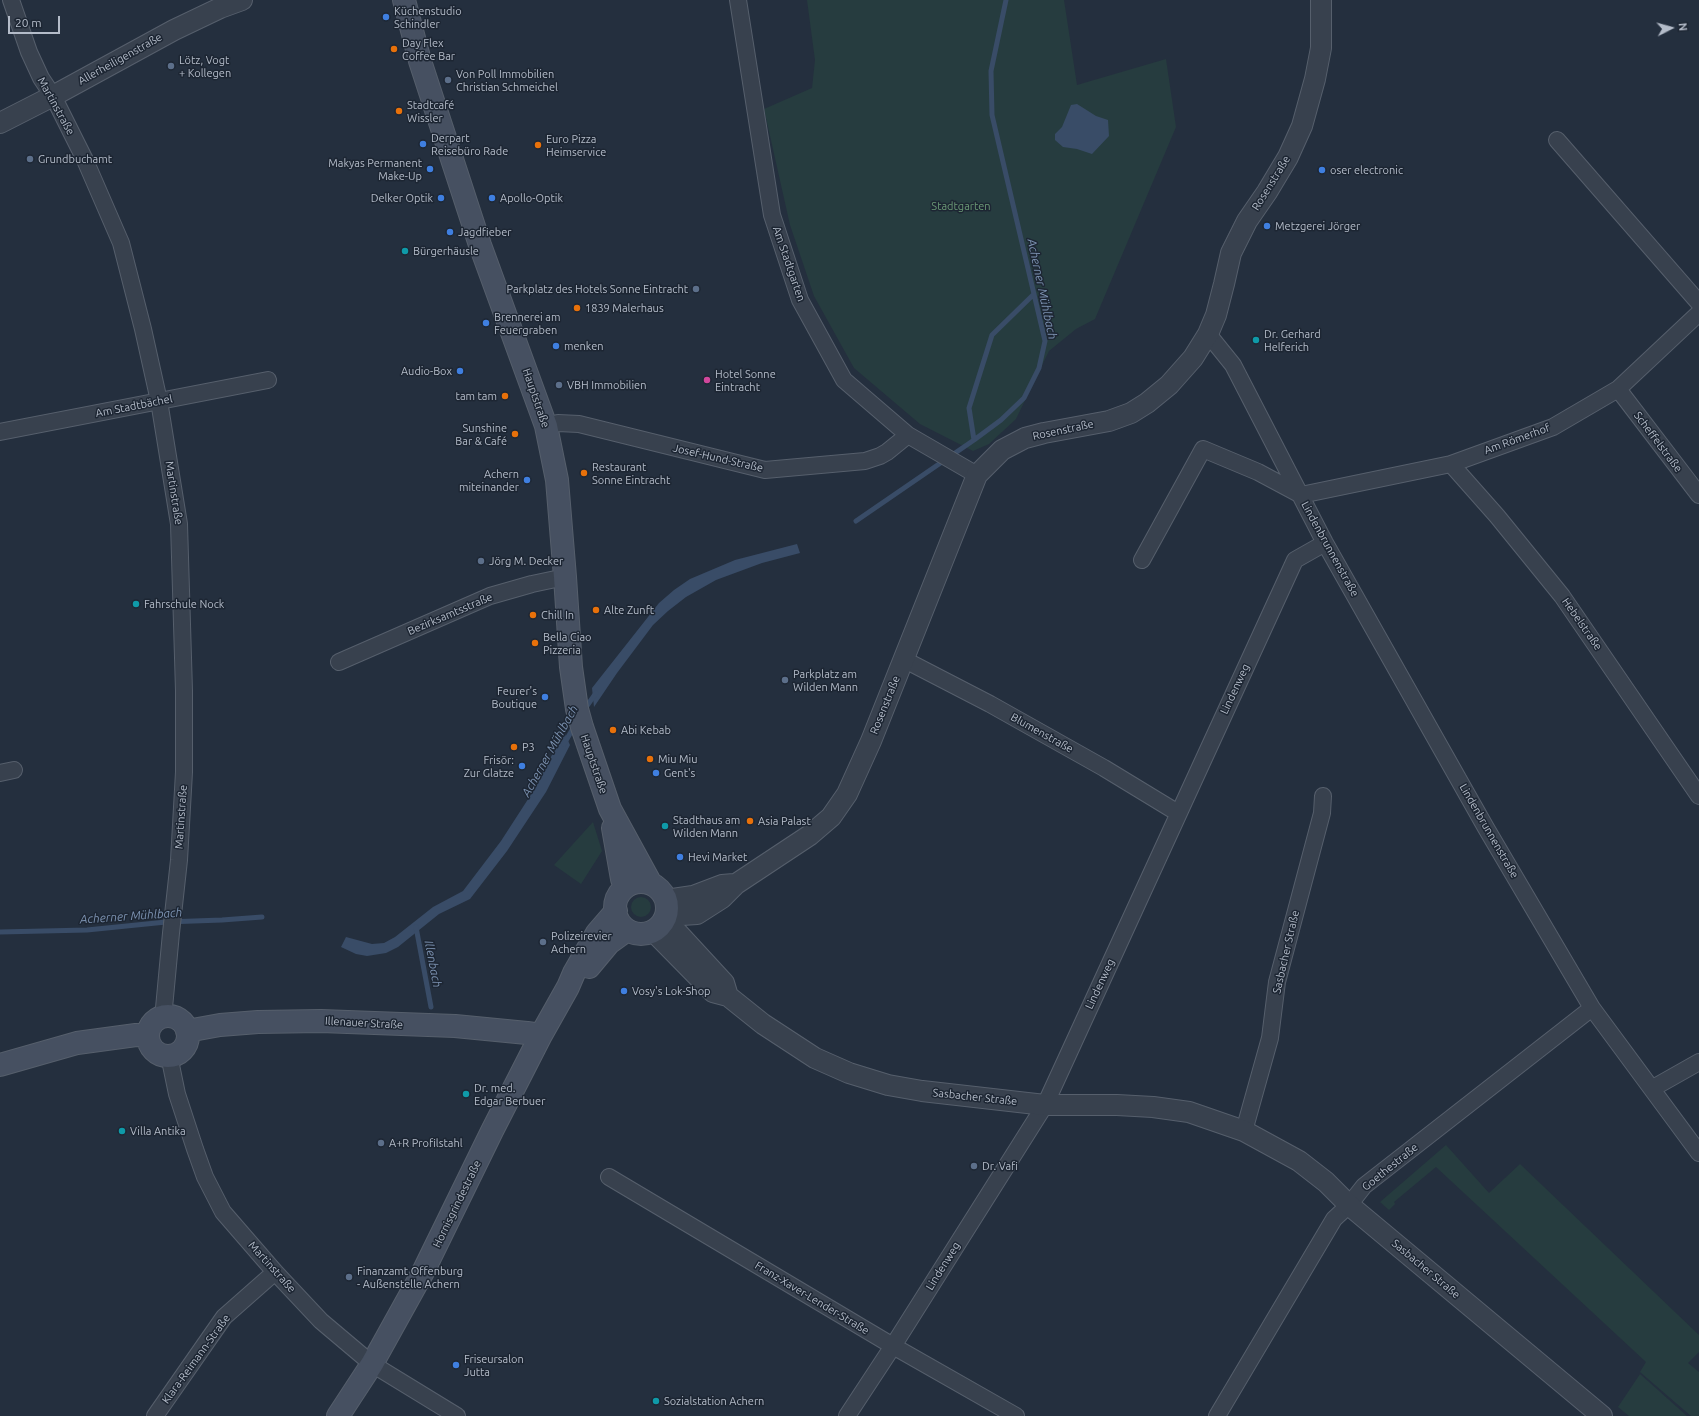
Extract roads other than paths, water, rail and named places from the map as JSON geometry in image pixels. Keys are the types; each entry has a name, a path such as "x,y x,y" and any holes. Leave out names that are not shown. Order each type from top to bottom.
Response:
{"main road":[{"name":"Hauptstraße","path":"404,0 420,62 480,245 546,426 557,480 566,577 571,667 579,718 610,809 622,879 625,887"},
{"name":"Hauptstraße","path":"610,809 651,884"},
{"path":"635,882 651,884 657,887 662,917 643,934 628,930 621,924 616,911 616,900 625,887 635,882"},
{"name":"Hornisgrindestraße","path":"338,1416 372,1364 423,1272 541,1035 568,987 574,973 597,933 610,920 616,911"},
{"name":"Hornisgrindestraße","path":"568,987 580,978 610,943 628,930"},
{"path":"165,1016 172,1016 179,1019 184,1024 187,1031 188,1036 184,1047 176,1054 170,1056 158,1053 152,1048 148,1036 152,1023 158,1018 165,1016"},
{"name":"Illenauer Straße","path":"187,1031 220,1025 258,1022 321,1021 455,1026 527,1032 541,1035"},
{"path":"0,1065 76,1043 136,1035 148,1036"}],"street":[{"name":"Martinstraße","path":"11,0 29,52 41,78 53,96 85,160 121,243 143,329 158,401 179,524 184,683 184,772 179,860 170,933 164,1008 165,1016"},
{"name":"Allerheiligenstraße","path":"0,123 174,30 220,8 242,0"},
{"name":"Am Stadtgarten","path":"738,0 772,215 800,300 844,380 908,435 977,475"},
{"name":"Rosenstraße","path":"662,917 697,914 722,898 736,884 810,835 831,817 847,794 977,475 1002,450 1025,438 1108,421 1130,413 1147,403 1169,385 1193,358 1208,334 1224,284 1231,253 1247,221 1288,157 1307,110 1321,48 1321,0"},
{"path":"1557,140 1699,303"},
{"name":"Am Römerhof","path":"1301,495 1450,464 1553,427 1618,389 1699,313"},
{"name":"Lindenbrunnenstraße","path":"1208,334 1233,364 1325,542 1486,828 1592,1008 1653,1088 1699,1152"},
{"name":"Am Stadtbächel","path":"0,432 268,380"},
{"name":"Scheffelstraße","path":"1618,389 1699,495"},
{"name":"Josef-Hund-Straße","path":"546,426 558,423 579,424 764,470 864,461 880,456 908,435"},
{"name":"Lindenbrunnenstraße","path":"1142,560 1203,449 1258,472 1301,495"},
{"name":"Hebelstraße","path":"1450,464 1497,516 1562,596 1699,796"},
{"name":"Lindenweg","path":"847,1416 893,1346 1045,1105 1295,560 1325,542"},
{"name":"Bezirksamtsstraße","path":"339,662 490,596 532,584 566,577"},
{"name":"Blumenstraße","path":"903,659 990,704 1104,768 1178,813"},
{"name":"Sasbacher Straße","path":"1244,1131 1270,1038 1277,982 1322,813 1323,796"},
{"name":"Rosenstraße","path":"662,917 693,896 722,885 736,884"},
{"path":"690,948 690,936 697,914"},
{"name":"Sasbacher Straße","path":"662,917 724,983 728,996"},
{"name":"Sasbacher Straße","path":"662,917 713,992 728,996 764,1024 815,1058 849,1073 888,1085 922,1091 1045,1105 1153,1107 1189,1112 1244,1131 1299,1161 1326,1182 1349,1205 1602,1416"},
{"name":"Goethestraße","path":"1217,1416 1318,1243 1334,1219 1349,1205 1364,1186 1592,1008"},
{"name":"Martinstraße","path":"170,1056 177,1094 205,1177 223,1212 275,1272 322,1321 372,1364 457,1416"},
{"path":"1653,1088 1699,1062"},
{"name":"Franz-Xaver-Lender-Straße","path":"610,1177 893,1346 1016,1416"},
{"name":"Klara-Reimann-Straße","path":"155,1416 224,1317 275,1272"}],"water":[{"path":"1077,104 1096,116 1108,120 1109,136 1092,154 1077,149 1063,147 1055,140 1055,134 1062,127 1071,105"},
{"path":"797,544 800,553 762,563 716,580 686,597 668,611 653,625 594,707 592,688 659,603 674,590 690,579 735,560"},
{"path":"564,732 570,745 546,792 507,851 470,899 439,914 398,947 386,953 367,956 356,954 341,947 346,937 372,944 384,943 395,937 433,907 463,891 501,841 532,793"}],"waterway":[{"name":"Acherner Mühlbach","path":"856,521 1001,420 1024,398 1039,368 1045,341 992,115 991,71 1006,0"},
{"path":"974,440 969,408 992,335 1034,294"},
{"name":"Acherner Mühlbach","path":"584,710 596,693"},
{"name":"Acherner Mühlbach","path":"564,744 575,725"},
{"name":"Acherner Mühlbach","path":"0,932 87,930 166,922 262,917"},
{"name":"Illenbach","path":"416,927 431,1007"}],"place":[{"name":"Küchenstudio Schindler","path":"386,17"},
{"name":"Day Flex Coffee Bar","path":"394,49"},
{"name":"Lötz, Vogt + Kollegen","path":"171,66"},
{"name":"Von Poll Immobilien Christian Schmeichel","path":"448,80"},
{"name":"Stadtcafé Wissler","path":"399,111"},
{"name":"Derpart Reisebüro Rade","path":"423,144"},
{"name":"Euro Pizza Heimservice","path":"538,145"},
{"name":"Grundbuchamt","path":"30,159"},
{"name":"Makyas Permanent Make-Up","path":"430,169"},
{"name":"oser electronic","path":"1322,170"},
{"name":"Delker Optik","path":"441,198"},
{"name":"Apollo-Optik","path":"492,198"},
{"name":"Metzgerei Jörger","path":"1267,226"},
{"name":"Jagdfieber","path":"450,232"},
{"name":"Bürgerhäusle","path":"405,251"},
{"name":"Parkplatz des Hotels Sonne Eintracht","path":"696,289"},
{"name":"1839 Malerhaus","path":"577,308"},
{"name":"Brennerei am Feuergraben","path":"486,323"},
{"name":"Dr. Gerhard Helferich","path":"1256,340"},
{"name":"menken","path":"556,346"},
{"name":"Audio-Box","path":"460,371"},
{"name":"Hotel Sonne Eintracht","path":"707,380"},
{"name":"VBH Immobilien","path":"559,385"},
{"name":"tam tam","path":"505,396"},
{"name":"Sunshine Bar & Café","path":"515,434"},
{"name":"Restaurant Sonne Eintracht","path":"584,473"},
{"name":"Achern miteinander","path":"527,480"},
{"name":"Jörg M. Decker","path":"481,561"},
{"name":"Fahrschule Nock","path":"136,604"},
{"name":"Alte Zunft","path":"596,610"},
{"name":"Chill In","path":"533,615"},
{"name":"Bella Ciao Pizzeria","path":"535,643"},
{"name":"Parkplatz am Wilden Mann","path":"785,680"},
{"name":"Feurer's Boutique","path":"545,697"},
{"name":"Abi Kebab","path":"613,730"},
{"name":"P3","path":"514,747"},
{"name":"Miu Miu","path":"650,759"},
{"name":"Frisör: Zur Glatze","path":"522,766"},
{"name":"Gent's","path":"656,773"},
{"name":"Asia Palast","path":"750,821"},
{"name":"Stadthaus am Wilden Mann","path":"665,826"},
{"name":"Hevi Market","path":"680,857"},
{"name":"Polizeirevier Achern","path":"543,942"},
{"name":"Vosy's Lok-Shop","path":"624,991"},
{"name":"Dr. med. Edgar Berbuer","path":"466,1094"},
{"name":"Villa Antika","path":"122,1131"},
{"name":"A+R Profilstahl","path":"381,1143"},
{"name":"Dr. Vafi","path":"974,1166"},
{"name":"Finanzamt Offenburg - Außenstelle Achern","path":"349,1277"},
{"name":"Friseursalon Jutta","path":"456,1365"},
{"name":"Sozialstation Achern","path":"656,1401"}],"park label":[{"name":"Stadtgarten","path":"961,206"}]}
